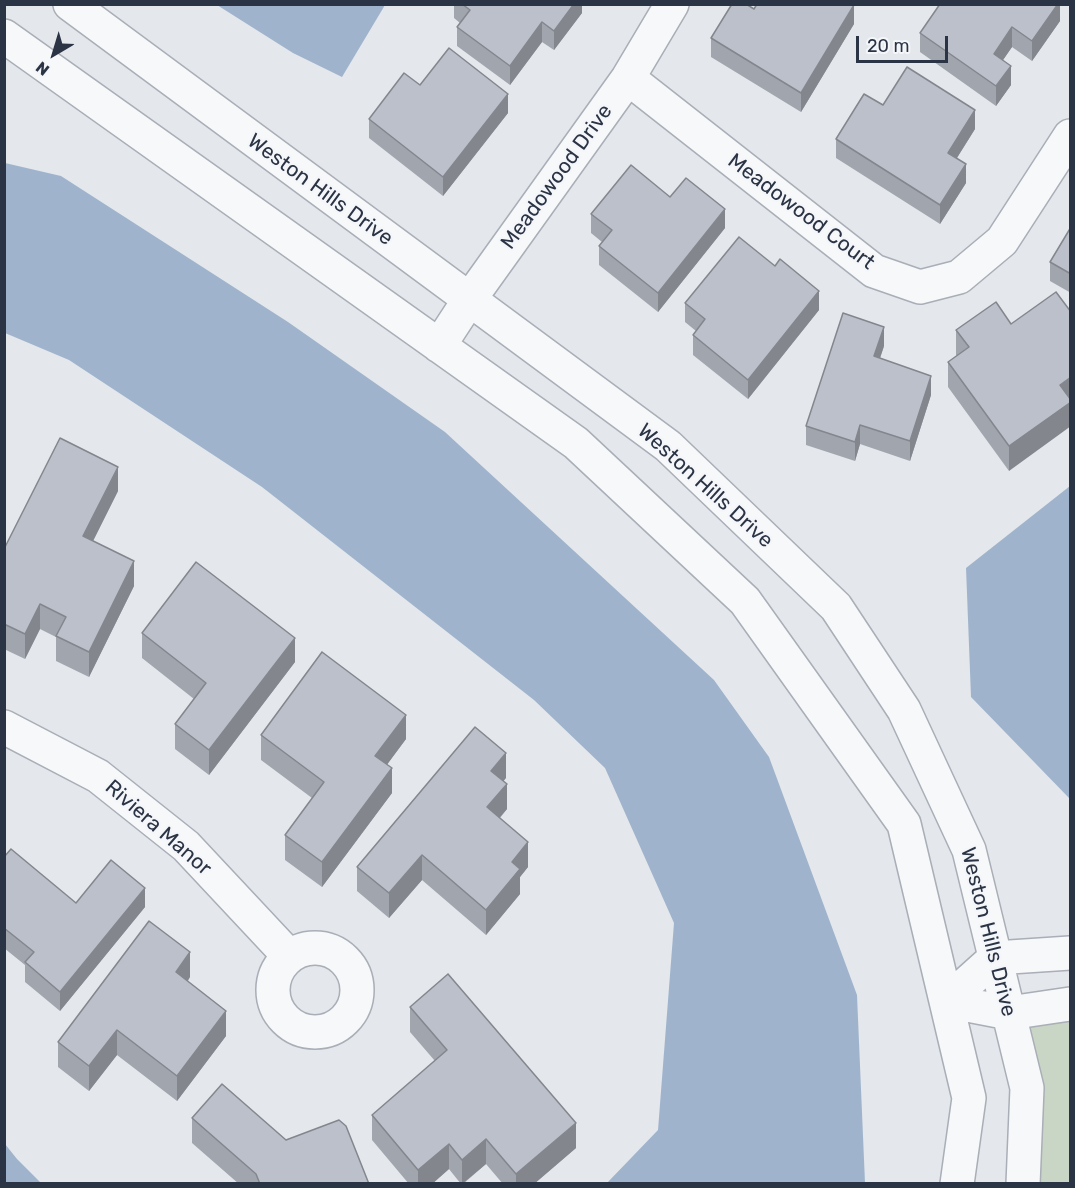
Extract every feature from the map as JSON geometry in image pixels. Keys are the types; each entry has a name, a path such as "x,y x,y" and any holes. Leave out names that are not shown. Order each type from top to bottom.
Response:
{"street":[{"name":"Weston Hills Drive","path":"70,4 668,446 836,607 904,710 969,850 1027,1088 1023,1184"},
{"name":"Meadowood Drive","path":"439,346 469,300 628,78 672,4"},
{"path":"4,36 576,443 745,601 904,824 969,1098 957,1184"},
{"name":"Meadowood Court","path":"628,78 874,271 920,287 959,277 1002,241 1071,136"},
{"name":"Riviera Manor","path":"4,727 98,776 186,846 289,956"},
{"path":"946,1001 995,958 1071,953"},
{"path":"946,1001 1009,1013 1071,1004"}],"green space":[{"path":"1070,1020 1070,1183 1031,1183 1023,1027"}],"water":[{"path":"217,5 385,5 342,77 293,53"},
{"path":"5,163 61,176 288,322 445,432 714,680 769,757 857,995 865,1183 607,1183 658,1130 674,923 605,768 534,700 262,487 69,360 5,333"},
{"path":"1070,486 1070,799 971,697 966,568"},
{"path":"5,1144 17,1159 41,1183 5,1183"}],"building":[{"path":"462,4 574,4 554,31 542,22 510,66 457,27 470,10"},
{"path":"732,4 746,4 754,9 757,4 854,5 801,93 711,38"},
{"path":"940,4 1058,4 1032,41 1012,27 994,54 1011,66 996,86 920,33"},
{"path":"449,48 508,94 443,177 369,119 404,73 420,85"},
{"path":"907,67 975,110 948,153 966,164 940,205 836,139 864,94 883,105"},
{"path":"631,165 670,197 686,178 725,209 658,293 599,246 612,230 591,214"},
{"path":"1071,227 1071,274 1050,262"},
{"path":"739,237 775,266 780,259 819,291 748,380 693,335 705,319 685,303"},
{"path":"1056,292 1071,312 1071,377 1060,385 1071,402 1009,446 948,362 969,347 956,330 996,302 1011,324"},
{"path":"843,313 884,327 874,356 931,376 910,441 860,425 855,442 806,426"},
{"path":"60,438 118,467 83,536 134,561 89,652 56,636 66,617 40,604 25,634 4,624 4,549"},
{"path":"196,562 295,638 209,750 175,724 206,683 142,633"},
{"path":"322,652 406,715 375,756 392,768 322,862 285,835 324,782 261,735"},
{"path":"475,727 506,753 491,771 507,784 487,807 528,842 512,862 520,869 486,910 422,855 389,893 357,867"},
{"path":"11,849 76,903 111,860 145,888 60,992 25,962 34,952 4,928 4,857"},
{"path":"149,921 190,952 176,972 226,1011 177,1076 117,1030 89,1066 58,1042"},
{"path":"448,974 576,1123 516,1174 486,1139 462,1160 449,1144 418,1170 372,1115 447,1050 410,1007"},
{"path":"222,1084 286,1140 339,1120 346,1126 369,1184 260,1184 256,1174 192,1118"}]}
